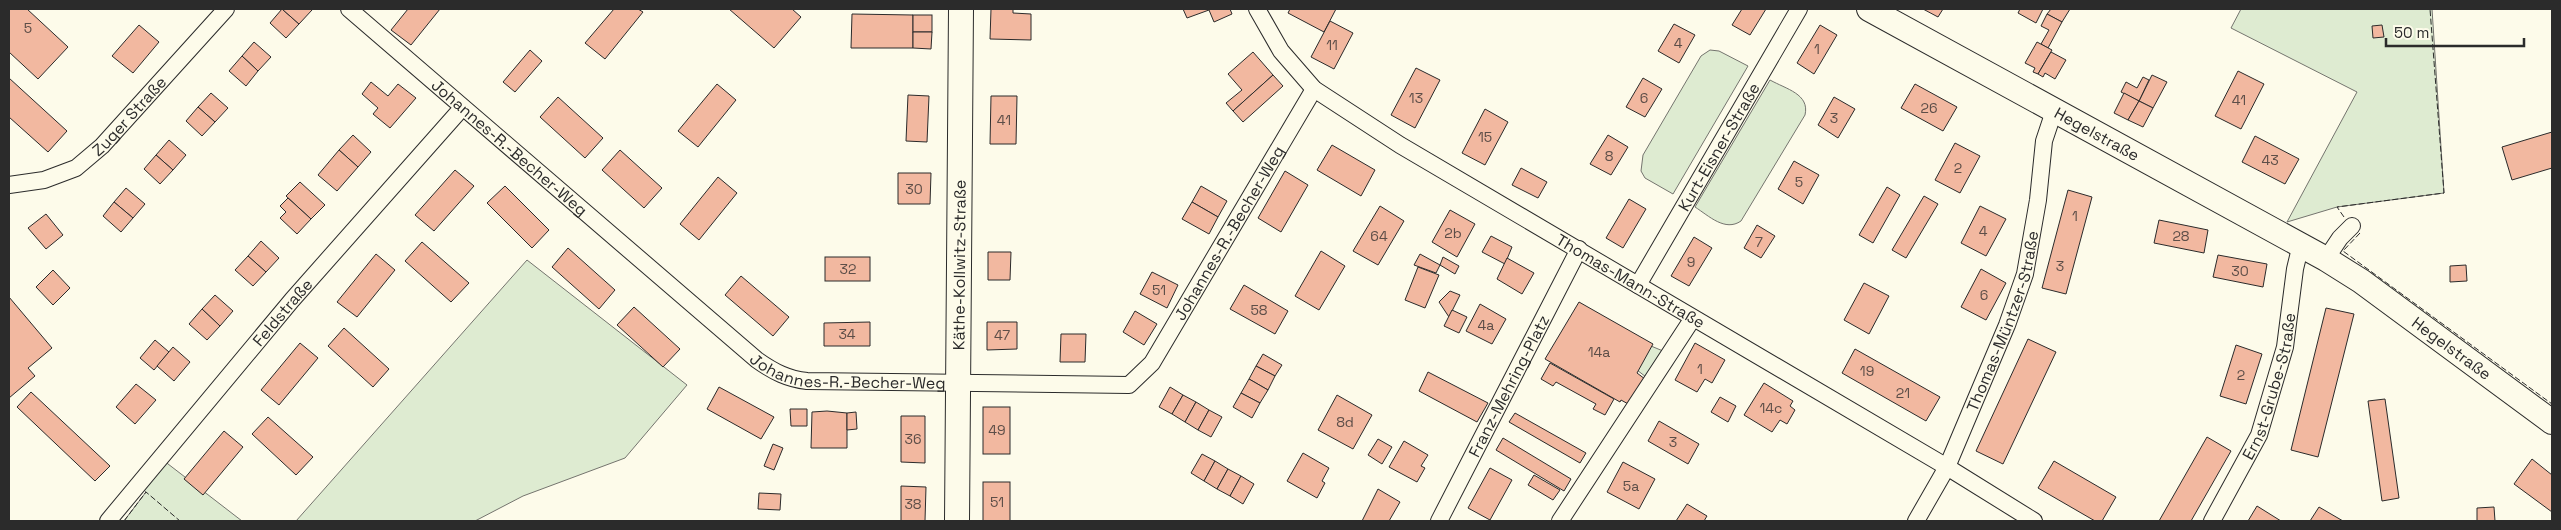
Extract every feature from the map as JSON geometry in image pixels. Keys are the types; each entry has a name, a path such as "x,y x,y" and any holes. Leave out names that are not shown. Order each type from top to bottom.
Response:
{"street":[{"name":"Zuger Straße","path":"9,185 44,180 76,168 102,146 226,9"},
{"name":"Johannes-R.-Becher-Weg","path":"349,9 728,336 774,372 793,380 958,384 1129,385 1152,363 1314,89"},
{"name":"Käthe-Kollwitz-Straße","path":"957,521 961,9"},
{"name":"Thomas-Mann-Straße","path":"1257,9 1281,51 1314,89 1400,145 1947,466 2034,521"},
{"name":"Kurt-Eisner-Straße","path":"1638,285 1799,9"},
{"name":"Hegelstraße","path":"1869,9 2326,259 2361,281 2552,422"},
{"name":"Feldstraße","path":"108,521 292,300 462,108"},
{"name":"Thomas-Müntzer-Straße","path":"1916,521 1947,466 2007,325 2025,274 2038,200 2044,141 2054,111"},
{"path":"2326,259 2340,238 2352,226"},
{"name":"Ernst-Grube-Straße","path":"2212,521 2259,435 2285,347 2295,269 2301,244"},
{"name":"Franz-Mehring-Platz","path":"1439,521 1579,249"},
{"path":"1560,521 1693,318"}],"green space":[{"path":"2241,9 2432,9 2444,193 2337,207 2287,222 2357,92 2231,28"},
{"path":"1710,50 1719,51 1748,66 1673,194 1645,178 1641,171 1643,155 1701,56"},
{"path":"1770,80 1789,89 1800,97 1806,108 1805,115 1741,221 1729,225 1717,222 1695,207"},
{"path":"527,260 687,385 625,458 523,496 475,521 296,521"},
{"path":"1651,346 1663,351 1646,377 1637,370"},
{"path":"159,457 242,521 124,521 146,492 137,484"}],"building":[{"path":"9,9 27,9 68,47 38,79 9,52"},
{"path":"282,9 299,24 286,38 270,23"},
{"path":"282,9 310,9 312,10 299,24"},
{"path":"408,9 440,9 411,45 391,30"},
{"path":"614,9 638,9 643,12 605,59 585,43"},
{"path":"729,9 792,9 801,17 774,48"},
{"path":"991,9 1013,9 1013,13 1031,14 1031,40 990,39"},
{"path":"1183,9 1230,9 1232,14 1214,22 1209,10 1187,18"},
{"path":"1290,9 1336,9 1324,32 1288,13"},
{"path":"1742,9 1766,9 1750,35 1732,25"},
{"path":"1923,9 1943,9 1938,17"},
{"path":"2020,9 2043,9 2036,23 2018,13"},
{"path":"2051,9 2070,9 2062,22 2047,14"},
{"path":"852,14 913,15 913,48 851,48"},
{"path":"2047,14 2062,22 2048,48 2041,44 2049,30 2041,26"},
{"path":"913,15 932,15 932,32 913,32"},
{"path":"1330,21 1353,33 1334,69 1311,57"},
{"path":"1674,24 1695,35 1679,63 1658,51"},
{"path":"139,25 159,42 133,73 112,56"},
{"path":"1820,25 1837,35 1814,74 1797,63"},
{"path":"2382,25 2384,37 2373,38 2372,26"},
{"path":"913,32 932,32 931,49 913,48"},
{"path":"254,42 271,57 258,71 242,56"},
{"path":"2037,42 2052,50 2038,74 2033,72 2035,68 2025,63"},
{"path":"530,50 542,61 515,92 503,82"},
{"path":"1253,52 1273,75 1233,111 1226,103 1242,90 1228,74"},
{"path":"2051,52 2066,60 2055,79 2045,73 2043,77 2038,74"},
{"path":"242,56 258,71 246,86 229,71"},
{"path":"1416,68 1440,80 1415,128 1391,115"},
{"path":"2238,71 2264,84 2241,129 2215,116"},
{"path":"1273,75 1283,86 1243,122 1233,111"},
{"path":"2152,75 2167,82 2153,108 2139,101"},
{"path":"2143,77 2149,80 2139,101 2121,92 2126,82 2137,88"},
{"path":"9,78 67,131 48,152 9,117"},
{"path":"1643,78 1662,89 1645,117 1626,107"},
{"path":"371,82 388,96 398,84 416,98 390,128 373,114 378,108 362,94"},
{"path":"717,84 736,100 698,147 678,131"},
{"path":"1915,84 1957,107 1943,131 1901,108"},
{"path":"211,93 228,108 215,122 198,107"},
{"path":"2124,93 2139,101 2128,120 2114,113"},
{"path":"908,95 929,96 927,142 906,141"},
{"path":"991,96 1017,96 1016,144 990,144"},
{"path":"558,97 603,138 585,158 540,117"},
{"path":"1834,97 1855,109 1838,138 1818,125"},
{"path":"2139,101 2153,108 2143,127 2128,120"},
{"path":"198,107 215,122 202,136 186,121"},
{"path":"1485,109 1508,122 1485,165 1462,153"},
{"path":"2552,132 2552,168 2512,180 2502,147"},
{"path":"353,135 371,152 358,167 339,150"},
{"path":"1608,135 1628,147 1611,175 1590,164"},
{"path":"2255,136 2299,159 2285,184 2242,162"},
{"path":"169,140 186,155 173,170 156,155"},
{"path":"1955,143 1980,156 1960,193 1935,180"},
{"path":"1332,145 1375,170 1361,196 1317,170"},
{"path":"339,150 358,167 337,191 318,175"},
{"path":"620,150 662,188 644,208 602,170"},
{"path":"156,155 173,170 160,184 144,169"},
{"path":"1794,161 1819,175 1803,204 1778,189"},
{"path":"1521,168 1547,182 1538,198 1512,185"},
{"path":"455,170 474,186 434,231 415,215"},
{"path":"1285,171 1308,185 1281,232 1258,218"},
{"path":"898,173 931,173 930,204 898,204"},
{"path":"718,177 737,193 699,240 680,224"},
{"path":"300,182 325,205 311,219 286,196"},
{"path":"505,186 549,230 532,248 487,203"},
{"path":"1201,186 1227,201 1218,217 1192,202"},
{"path":"1887,187 1900,195 1873,243 1859,235"},
{"path":"126,188 145,204 133,218 114,202"},
{"path":"2068,190 2092,197 2066,294 2042,288"},
{"path":"1924,196 1938,204 1906,258 1892,250"},
{"path":"288,198 311,219 297,234 280,218 286,212 280,206"},
{"path":"1629,199 1646,209 1623,248 1606,238"},
{"path":"114,202 133,218 121,232 103,216"},
{"path":"1192,202 1218,217 1209,234 1182,219"},
{"path":"1380,206 1404,221 1378,265 1353,251"},
{"path":"1980,206 2006,219 1986,256 1961,243"},
{"path":"1450,210 1475,224 1457,257 1432,242"},
{"path":"46,214 63,235 46,249 28,228"},
{"path":"2159,220 2208,230 2204,253 2154,243"},
{"path":"1757,225 1775,236 1761,258 1744,248"},
{"path":"1491,236 1512,247 1505,264 1482,252"},
{"path":"1694,237 1712,248 1689,286 1671,276"},
{"path":"261,241 279,258 266,272 248,256"},
{"path":"422,242 469,283 451,302 405,261"},
{"path":"568,248 615,290 599,309 552,267"},
{"path":"1321,251 1345,266 1319,310 1295,296"},
{"path":"988,252 1011,252 1010,280 988,280"},
{"path":"376,254 395,270 357,317 337,302"},
{"path":"1420,254 1440,265 1436,273 1414,265"},
{"path":"2218,255 2267,264 2263,287 2213,277"},
{"path":"248,256 266,272 253,286 235,270"},
{"path":"825,257 870,257 870,281 825,281"},
{"path":"1443,257 1459,266 1455,274 1440,265"},
{"path":"1507,258 1534,273 1522,294 1497,279"},
{"path":"2466,265 2467,281 2450,282 2450,266"},
{"path":"1418,267 1439,275 1425,308 1405,300"},
{"path":"1981,269 2006,283 1986,320 1961,307"},
{"path":"53,270 70,288 53,305 36,287"},
{"path":"1152,272 1178,285 1167,308 1140,294"},
{"path":"741,276 789,317 773,336 725,295"},
{"path":"1864,283 1889,296 1869,334 1844,320"},
{"path":"1244,285 1288,311 1275,334 1230,309"},
{"path":"1450,291 1460,295 1449,317 1439,302"},
{"path":"215,295 233,311 220,326 202,309"},
{"path":"9,297 52,348 28,368 35,376 9,398"},
{"path":"1579,302 1653,344 1637,373 1645,379 1630,405 1621,400 1620,402 1545,359"},
{"path":"1480,304 1506,319 1492,344 1466,331"},
{"path":"634,307 680,349 663,367 617,325"},
{"path":"2326,308 2354,314 2318,457 2291,450"},
{"path":"202,309 220,326 207,340 189,324"},
{"path":"1452,310 1467,317 1459,333 1444,326"},
{"path":"1135,311 1157,324 1144,345 1123,332"},
{"path":"870,322 870,346 824,346 824,323"},
{"path":"987,322 1017,322 1017,349 987,350"},
{"path":"344,328 389,369 373,387 328,346"},
{"path":"1061,334 1086,334 1085,362 1060,362"},
{"path":"2028,339 2056,352 2003,464 1976,451"},
{"path":"155,340 169,352 154,370 140,358"},
{"path":"300,343 318,358 279,405 261,390"},
{"path":"1695,343 1725,360 1712,383 1705,379 1697,392 1675,380"},
{"path":"2236,345 2262,354 2246,404 2220,396"},
{"path":"173,347 190,362 174,381 157,366"},
{"path":"1855,349 1940,397 1926,421 1842,373"},
{"path":"1263,354 1282,365 1275,376 1256,366"},
{"path":"1550,363 1614,399 1605,415 1593,409 1596,404 1556,382 1553,386 1541,379"},
{"path":"1256,366 1275,376 1268,390 1249,379"},
{"path":"1428,372 1488,403 1477,422 1419,391"},
{"path":"1249,379 1268,390 1260,403 1241,393"},
{"path":"1764,383 1793,401 1790,406 1795,410 1787,424 1780,420 1772,432 1744,415"},
{"path":"136,384 156,400 135,424 116,407"},
{"path":"719,387 774,417 761,439 707,409"},
{"path":"1170,387 1183,395 1172,414 1159,407"},
{"path":"31,392 110,466 95,481 17,407"},
{"path":"1241,393 1260,403 1252,418 1233,407"},
{"path":"1183,395 1196,402 1185,422 1172,414"},
{"path":"1337,395 1372,415 1353,449 1318,430"},
{"path":"1720,397 1736,406 1728,422 1711,412"},
{"path":"2385,399 2399,498 2382,501 2368,401"},
{"path":"1196,402 1209,410 1198,430 1185,422"},
{"path":"983,407 1010,407 1010,454 983,454"},
{"path":"790,409 807,409 807,426 791,426"},
{"path":"1209,410 1222,417 1211,437 1198,430"},
{"path":"812,412 847,413 847,448 811,448"},
{"path":"856,412 857,429 847,430 847,413"},
{"path":"1515,413 1586,453 1580,463 1509,422"},
{"path":"901,416 925,416 925,463 901,462"},
{"path":"268,417 313,457 296,475 252,434"},
{"path":"1659,421 1699,444 1688,464 1648,441"},
{"path":"224,431 243,447 203,495 184,479"},
{"path":"2207,437 2231,451 2191,521 2159,521"},
{"path":"1503,438 1571,479 1564,491 1496,450"},
{"path":"1378,439 1392,447 1382,464 1368,455"},
{"path":"1404,441 1428,455 1421,466 1425,468 1417,482 1389,467"},
{"path":"773,444 783,448 774,470 764,466"},
{"path":"1303,453 1329,468 1322,481 1325,483 1317,498 1287,481"},
{"path":"1202,454 1215,461 1204,481 1191,473"},
{"path":"2532,459 2552,475 2552,512 2514,484"},
{"path":"1215,461 1228,469 1217,489 1204,481"},
{"path":"2054,461 2116,497 2102,521 2095,521 2038,488"},
{"path":"1623,462 1655,479 1639,509 1607,492"},
{"path":"1490,468 1512,480 1490,520 1468,508"},
{"path":"1228,469 1241,476 1230,496 1217,489"},
{"path":"1534,475 1560,490 1553,500 1528,485"},
{"path":"1241,476 1254,484 1243,504 1230,496"},
{"path":"983,482 1010,482 1010,521 983,521"},
{"path":"901,486 926,487 925,521 901,521"},
{"path":"1378,489 1400,502 1389,521 1362,521"},
{"path":"759,493 781,494 780,510 758,509"},
{"path":"1687,504 1707,516 1704,521 1676,521"},
{"path":"2257,506 2281,521 2248,521"},
{"path":"2319,507 2343,521 2310,521"},
{"path":"2494,507 2495,521 2477,521 2477,508"}],"fence":[{"path":"2344,217 2337,207 2444,193 2430,9"},
{"path":"2360,233 2343,251 2552,404"},
{"path":"124,521 146,492 180,521"}]}
